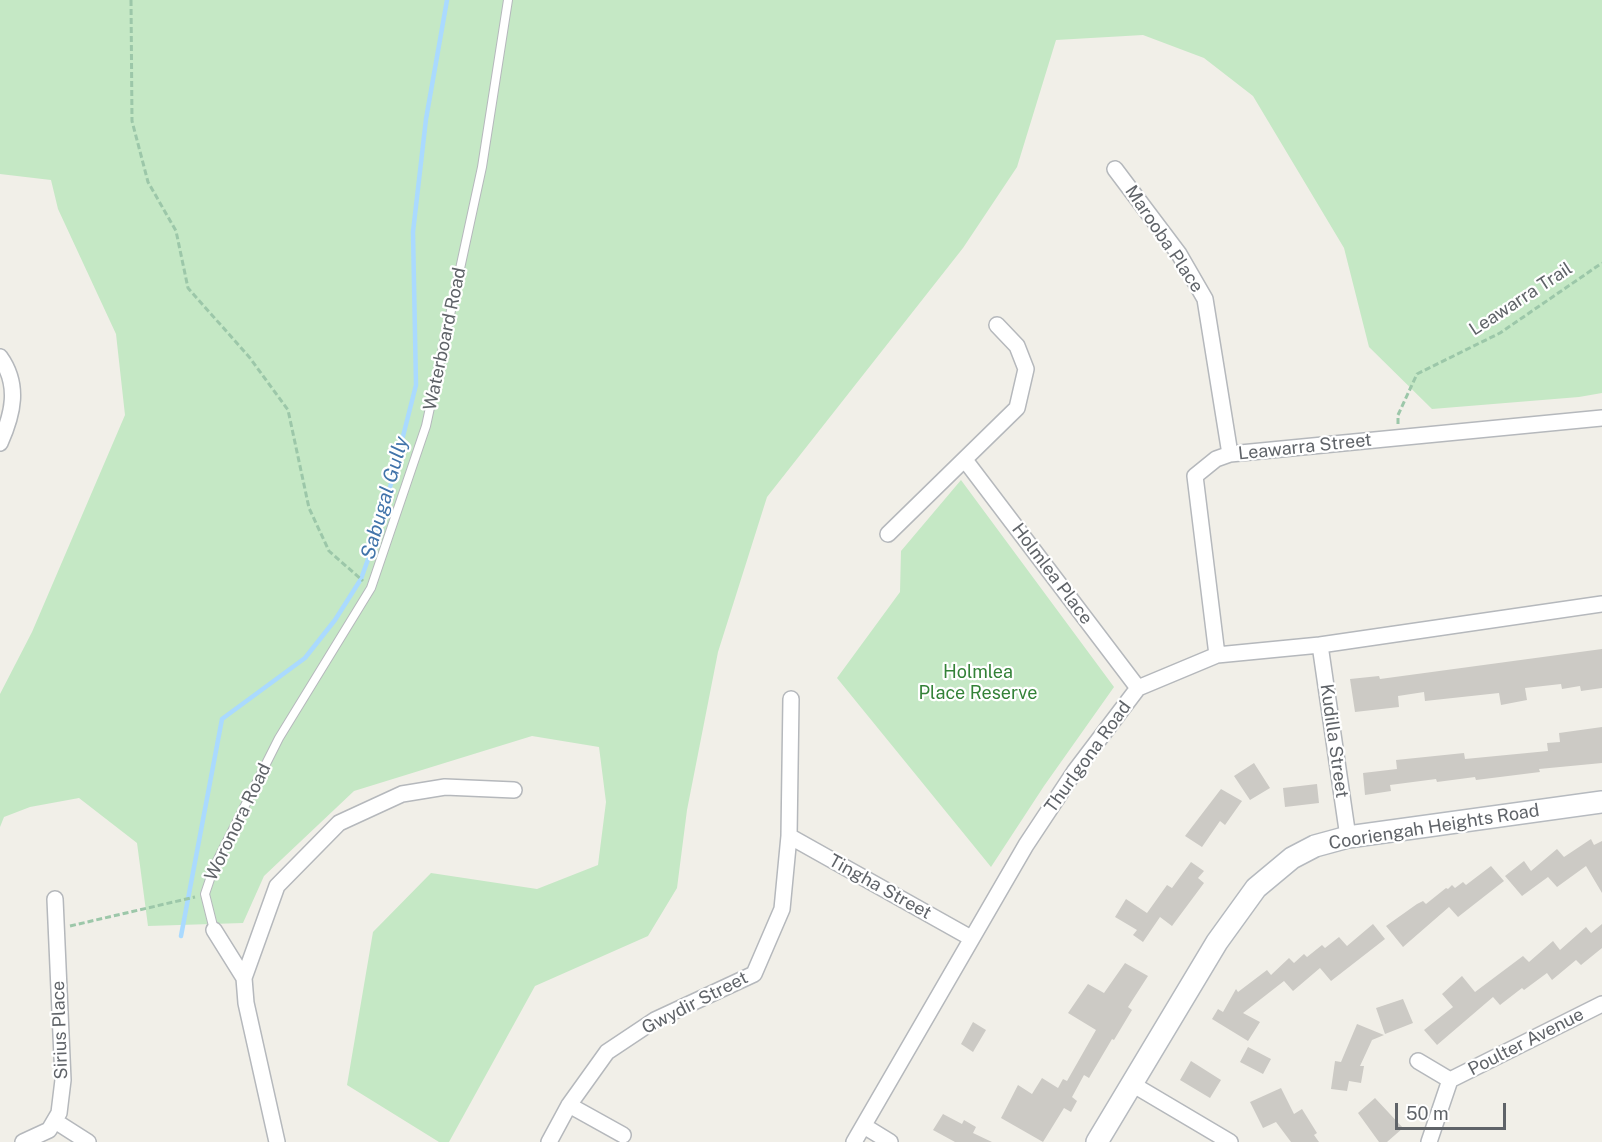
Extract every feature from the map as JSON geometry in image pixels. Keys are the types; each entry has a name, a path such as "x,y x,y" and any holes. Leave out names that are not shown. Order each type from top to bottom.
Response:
{"street":[{"name":"Marooba Place","path":"1115,169 1166,235 1205,299 1230,454"},
{"path":"888,534 1017,408 1026,369 1017,345 998,325"},
{"path":"0,357 12,382 13,398 9,423 0,443"},
{"name":"Leawarra Street","path":"1217,655 1195,476 1216,459 1230,454 1602,418"},
{"name":"Holmlea Place","path":"965,460 1138,688"},
{"name":"Thurlgona Road","path":"854,1142 971,938 1075,771 1138,688 1217,655 1320,645 1602,604"},
{"name":"Kudilla Street","path":"1320,645 1348,837"},
{"name":"Gwydir Street","path":"549,1142 569,1106 607,1052 655,1020 754,974 782,909 789,836 791,699"},
{"path":"244,978 277,886 339,823 402,794 445,787 514,790"},
{"name":"Cooriengah Heights Road","path":"1097,1142 1217,942 1256,888 1292,858 1315,846 1348,837 1602,802"},
{"name":"Tingha Street","path":"789,836 971,938"},
{"name":"Sirius Place","path":"55,898 63,1080 59,1113 55,1121"},
{"name":"Woronora Road","path":"214,930 244,978 246,1003 277,1142"},
{"name":"Poulter Avenue","path":"1429,1142 1450,1080 1600,1008"},
{"name":"Poulter Avenue","path":"1418,1061 1450,1080"},
{"path":"1132,1084 1230,1142"},
{"path":"569,1106 623,1135"},
{"path":"23,1142 49,1130 55,1121 88,1142"},
{"path":"864,1126 890,1142"}],"lane":[{"name":"Waterboard Road","path":"371,588 426,426 481,171 508,0"},
{"name":"Woronora Road","path":"214,930 205,894 214,867 279,738 371,588"}],"path":[{"path":"130,0 132,121 148,182 176,231 188,288 250,357 288,410 309,508 329,551 371,588"},
{"name":"Leawarra Trail","path":"1398,437 1398,415 1417,374 1500,333 1602,263"},
{"path":"57,929 198,896"}],"green space":[{"path":"0,0 1602,0 1602,393 1579,397 1432,409 1369,347 1344,248 1253,96 1204,58 1143,35 1056,40 1017,167 963,248 767,497 718,652 687,810 677,888 648,936 535,986 449,1142 439,1142 347,1085 373,932 431,873 537,889 598,865 606,802 599,747 532,736 354,791 264,876 243,923 148,926 137,843 79,798 30,807 4,817 0,827 0,694 32,632 125,415 116,334 58,209 51,180 0,174"},
{"name":"Holmlea Place Reserve","path":"961,480 1114,687 1044,786 991,867 837,678 900,592 901,551"}],"building":[{"path":"1602,649 1602,688 1581,691 1580,686 1562,689 1561,684 1525,688 1527,700 1501,705 1499,693 1425,701 1424,692 1398,696 1399,707 1355,712 1350,679 1379,676 1380,679"},
{"path":"1602,727 1602,763 1539,769 1540,772 1476,780 1475,777 1437,782 1436,779 1390,785 1391,791 1365,795 1363,773 1397,769 1396,760 1464,753 1465,759 1548,751 1547,743 1560,742 1559,733"},
{"path":"1254,763 1270,788 1250,800 1234,776"},
{"path":"1317,784 1319,803 1285,807 1283,788"},
{"path":"1221,789 1242,801 1225,825 1220,821 1202,847 1185,836"},
{"path":"1591,839 1594,845 1602,841 1602,893 1586,866 1557,887 1548,877 1522,896 1505,876 1524,861 1531,871 1557,849 1564,857"},
{"path":"1191,862 1204,871 1198,878 1204,883 1172,926 1160,917 1143,942 1133,935 1137,930 1115,917 1126,899 1147,913 1167,885 1172,888"},
{"path":"1491,866 1504,881 1458,917 1449,907 1403,947 1386,926 1417,904 1423,901 1426,904 1446,888 1452,885 1455,888 1463,882 1466,885"},
{"path":"1373,924 1385,939 1331,981 1320,968 1293,991 1284,981 1243,1013 1260,1022 1248,1041 1212,1019 1218,1009 1223,1012 1236,989 1238,992 1267,970 1271,975 1289,958 1294,963 1304,954 1307,957 1322,945 1325,948 1339,937 1347,946"},
{"path":"1602,924 1602,948 1581,965 1576,960 1552,980 1547,973 1500,1005 1493,997 1437,1045 1424,1030 1453,1007 1442,994 1462,976 1475,992 1523,956 1529,962 1553,941 1560,950 1586,927 1591,933"},
{"path":"1125,963 1148,976 1128,1007 1132,1010 1114,1040 1112,1039 1089,1078 1084,1075 1072,1097 1077,1101 1071,1112 1064,1108 1043,1142 1001,1118 1018,1085 1032,1094 1042,1078 1058,1088 1063,1079 1067,1081 1096,1030 1068,1013 1088,984 1104,993"},
{"path":"1403,999 1413,1023 1385,1034 1376,1008"},
{"path":"973,1022 986,1030 973,1052 961,1044"},
{"path":"1357,1024 1384,1035 1372,1040 1360,1066 1364,1066 1361,1083 1349,1081 1347,1091 1331,1089 1335,1061 1341,1062"},
{"path":"1248,1047 1271,1059 1263,1074 1240,1062"},
{"path":"1191,1061 1221,1080 1210,1098 1180,1080"},
{"path":"1281,1088 1294,1114 1302,1109 1317,1133 1314,1135 1319,1142 1291,1142 1276,1122 1263,1128 1250,1102"},
{"path":"1375,1098 1403,1128 1387,1142 1379,1142 1358,1113"},
{"path":"943,1114 962,1124 964,1120 976,1127 973,1133 992,1142 955,1142 933,1130"}],"waterway":[{"name":"Sabugal Gully","path":"181,936 222,719 305,658 335,620 361,579 381,523 416,385 413,232 426,119 447,0"}]}
